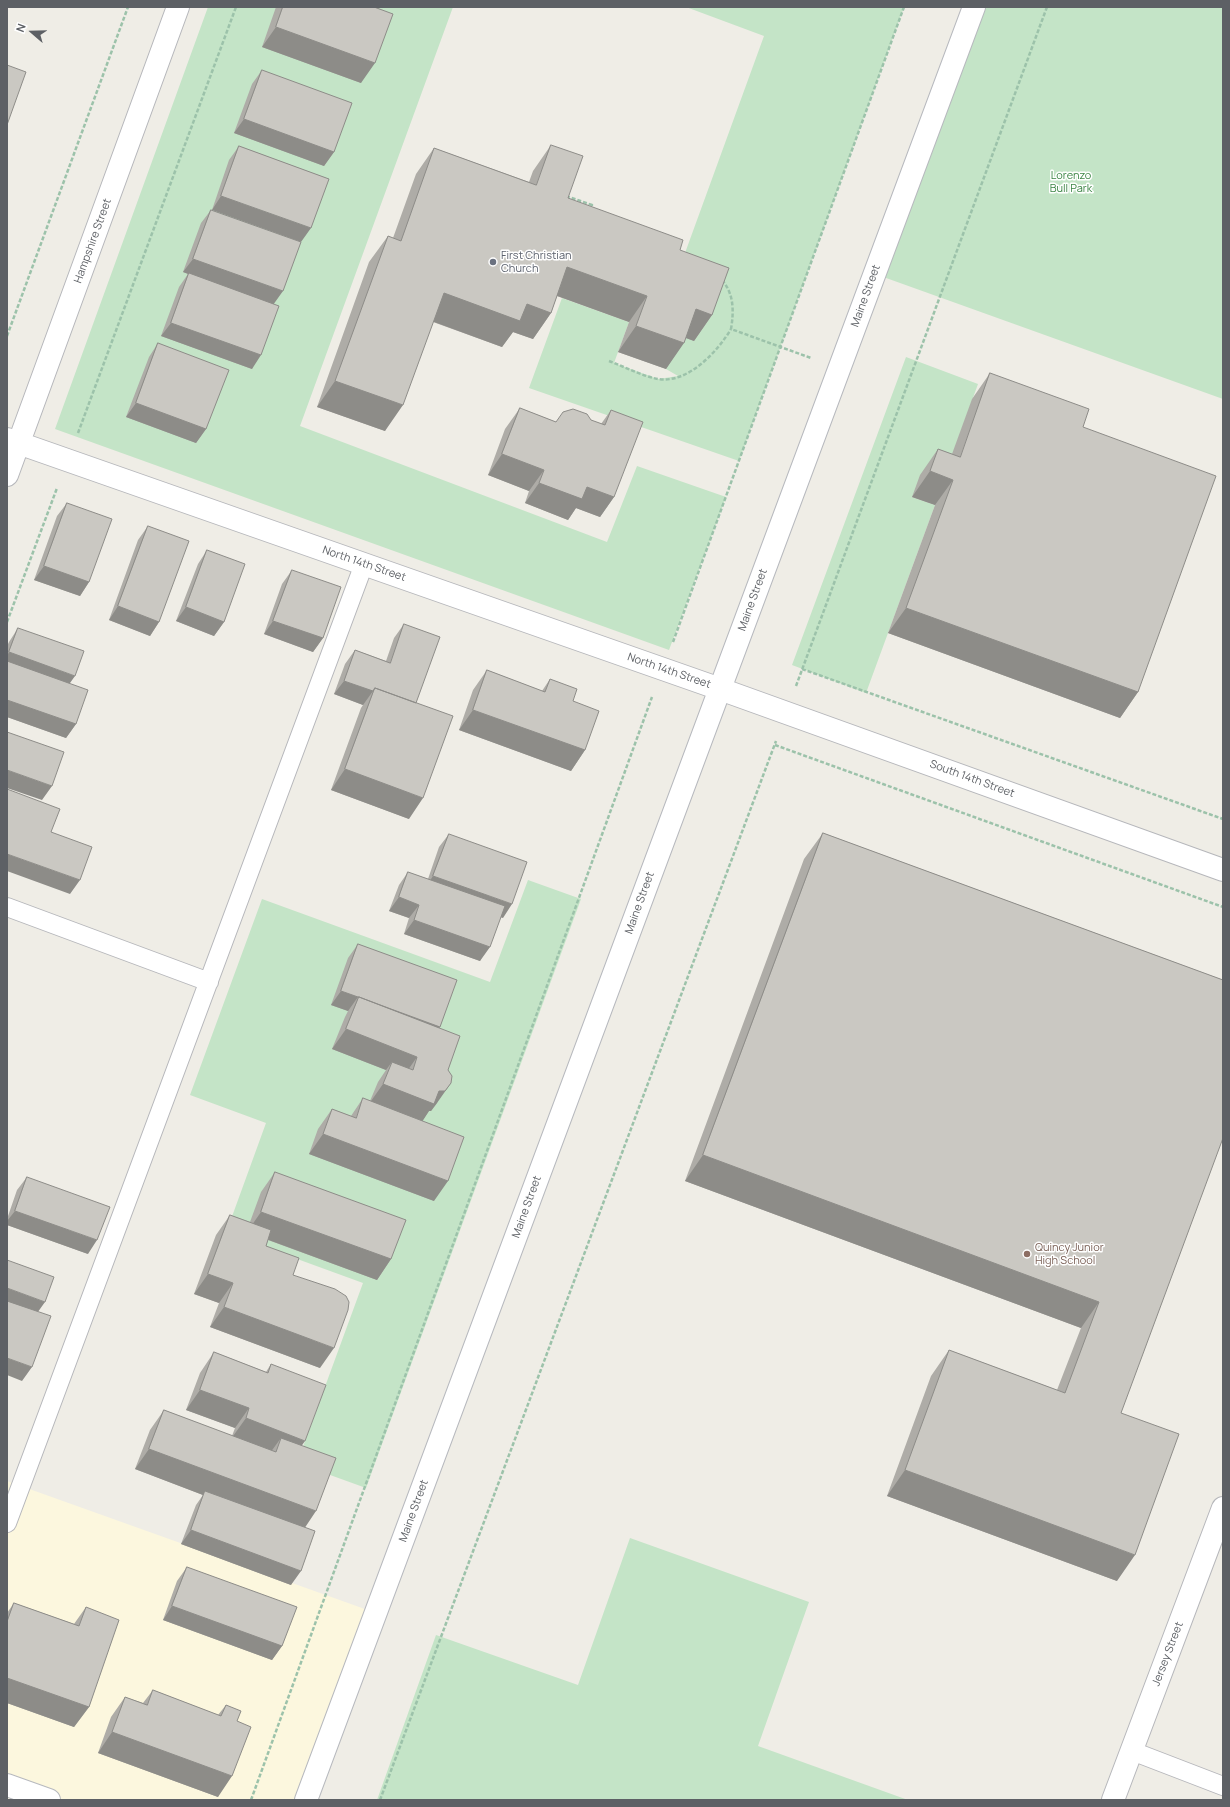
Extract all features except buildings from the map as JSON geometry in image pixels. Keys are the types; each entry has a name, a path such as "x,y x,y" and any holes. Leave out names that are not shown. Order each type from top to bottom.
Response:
{"street":[{"name":"Hampshire Street","path":"7,476 13,441 178,7"},
{"name":"Maine Street","path":"306,1800 974,7"},
{"name":"North 14th Street","path":"13,441 68,459 720,689"},
{"name":"South 14th Street","path":"720,689 1223,870"},
{"name":"Jersey Street","path":"1113,1800 1223,1508"},
{"path":"7,1785 49,1800"}],"lane":[{"path":"7,1523 14,1484 209,982 364,564"},
{"path":"7,907 209,982"},
{"path":"1132,1751 1223,1786"}],"path":[{"path":"7,336 128,7"},
{"path":"7,622 236,7"},
{"path":"251,1800 904,7"},
{"path":"380,1800 787,713 1047,7"},
{"path":"560,194 592,205 589,212"},
{"path":"609,361 658,379 679,376 694,369 713,354 731,329 733,308 731,296 720,278"},
{"path":"731,329 840,368"},
{"path":"802,669 1223,819"},
{"path":"775,745 1223,907"}],"shaded area":[{"path":"7,1481 376,1613 306,1800 7,1800"}],"green space":[{"path":"208,7 453,7 300,426 607,542 637,466 726,497 669,650 55,429"},
{"path":"686,7 904,7 739,461 529,388 562,298 629,322 614,363 658,379 678,376 666,369 685,253 764,36"},
{"name":"Lorenzo Bull Park","path":"973,7 1223,7 1223,399 875,274"},
{"path":"906,357 978,384 942,483 912,497 935,505 866,693 792,665"},
{"path":"528,880 581,899 366,1488 297,1463 363,1283 226,1233 266,1123 190,1095 262,899 490,982"},
{"path":"630,1538 809,1602 758,1746 908,1800 377,1800 436,1635 578,1685"}],"place":[{"name":"First Christian Church","path":"493,262"},
{"name":"Quincy Junior High School","path":"1027,1254"}]}
